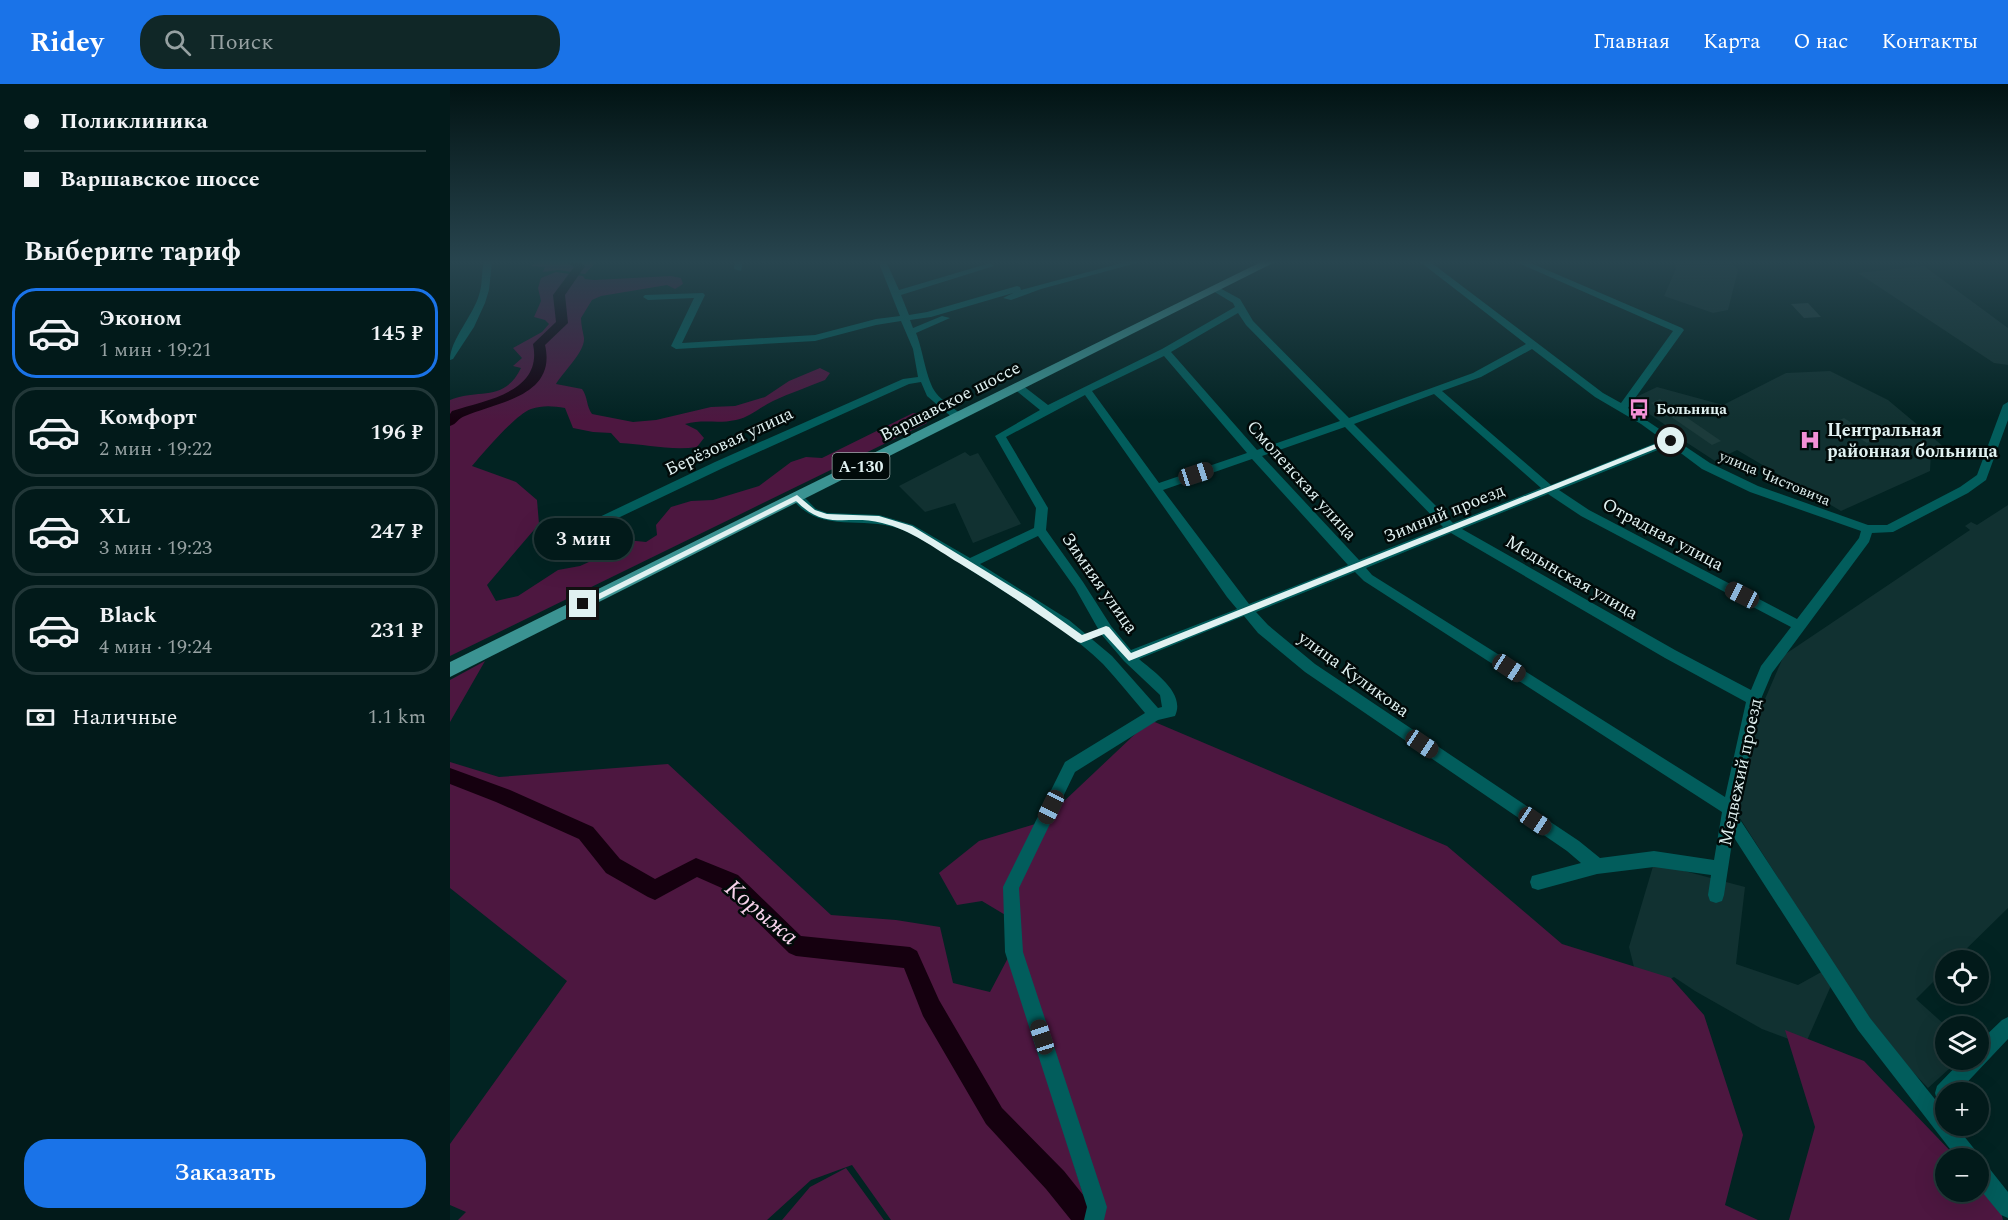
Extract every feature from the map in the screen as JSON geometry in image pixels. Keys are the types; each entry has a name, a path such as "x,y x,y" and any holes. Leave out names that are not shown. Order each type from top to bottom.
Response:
{"main road":[{"name":"Варшавское шоссе","path":"450,669 1165,314"}],"street":[{"path":"450,357 470,328 476,314"},
{"path":"691,314 676,346 803,340 880,321 905,320 930,314"},
{"path":"904,314 918,349 924,379 931,394 958,417"},
{"path":"910,332 954,314"},
{"path":"1018,387 1047,410 1165,351 1230,314"},
{"name":"Медынская улица","path":"1243,314 1249,324 1348,421 1451,528 1754,699"},
{"name":"улица Чистовича","path":"1493,314 1599,395 1706,466 1732,479 1848,524 1867,529 1889,529 1964,490 1982,477 2008,405"},
{"path":"1622,409 1679,330 1642,314"},
{"path":"1156,488 1477,375 1505,362 1533,344"},
{"name":"Смоленская улица","path":"1165,351 1255,455 1368,578 1730,813"},
{"name":"Берёзовая улица","path":"553,544 810,423 908,381 924,379"},
{"name":"улица Куликова","path":"1086,390 1232,594 1263,628 1310,668 1573,846 1597,866"},
{"name":"Отрадная улица","path":"1436,390 1550,490 1585,513 1800,626"},
{"name":"Зимняя улица","path":"1047,410 1000,436 1042,508 1040,530 1079,585 1106,630 1129,657 1167,693 1162,712"},
{"name":"Зимний проезд","path":"1129,657 1671,441"},
{"path":"797,497 812,512 826,517 879,519 909,528 1064,624 1107,660 1162,712 1071,767 1011,886 1014,952 1097,1207 1094,1220"},
{"name":"Медвежий проезд","path":"1716,895 1730,813 1754,699 1766,670 1865,539 1867,529"},
{"path":"970,564 1040,530"},
{"path":"1081,639 1106,630"},
{"path":"1730,813 1864,1024 1961,1148"},
{"path":"1538,882 1597,866 1654,859 1720,869"},
{"path":"1989,1046 2008,1026"},
{"path":"1954,1082 1966,1070"},
{"path":"1989,1184 2008,1208"}],"shaded area":[{"path":"535,314 583,314 581,318 583,344 556,384 582,389 592,414 633,422 656,420 711,407 735,406 765,397 789,381 820,368 830,373 825,380 773,401 741,419 685,424 697,430 704,438 697,447 668,448 620,443 611,433 573,428 565,408 544,406 524,413 500,434 472,466 516,482 537,500 539,524 487,585 496,601 518,596 558,570 580,566 600,557 626,540 646,542 657,535 656,525 671,507 691,501 713,500 759,486 791,462 806,457 822,458 913,413 922,414 927,423 450,656 450,400 490,393 507,386 521,368 513,366 522,358 513,348 542,332 549,324 545,320 534,317"},
{"path":"1920,314 1989,314 2008,328 2008,365 1994,363"},
{"name":"Центральная районная больница","path":"1830,371 1888,400 1944,447 1931,452 1930,471 1841,511 1737,450 1715,461 1672,433 1674,431 1635,404 1634,398 1657,387 1723,405 1786,373"},
{"path":"965,452 970,456 978,453 1021,524 973,543 955,503 925,512 899,486"},
{"path":"2008,505 2008,908 1965,950 1935,950 1935,980 1916,999 1935,1016 1935,1070 1948,1070 1928,1088 1878,1035 1736,812 1753,727 1784,655 1970,530 1965,526 1971,522 1977,525"},
{"path":"485,661 450,722 450,680"},
{"path":"1150,720 1447,846 1562,944 1671,978 1704,1015 1743,1135 1725,1205 1758,1220 1101,1220 1007,916 982,901 957,905 939,873 979,841 1042,822"},
{"path":"450,762 499,777 668,764 831,915 896,920 940,927 953,983 990,992 1009,956 1084,1197 1076,1220 891,1220 852,1165 811,1180 767,1220 458,1220 466,1212 450,1205 450,1144 567,981 450,888"},
{"path":"1654,863 1745,887 1736,964 1798,985 1825,970 1833,981 1805,1045 1762,1029 1674,977 1646,991 1637,979 1629,947"},
{"path":"1785,1030 1864,1061 1947,1148 1935,1148 1935,1202 1989,1202 1989,1192 1998,1201 2003,1220 1789,1220 1815,1127"},
{"path":"846,1168 884,1220 782,1220 810,1187"}],"building":[{"path":"1800,314 1818,314 1821,317 1804,318"},
{"path":"1660,399 1721,441 1712,445 1651,403"},
{"path":"1844,418 1876,439 1867,443 1835,422"}],"waterway":[{"name":"Корыжа","path":"450,422 457,414 507,398 528,384 536,375 542,361 539,344 562,323 561,314"},
{"name":"Корыжа","path":"450,776 503,796 586,833 613,866 655,890 696,867 731,882 796,946 910,958 931,1008 994,1116 1055,1180 1083,1215"}],"place":[{"name":"Больница","path":"1639,409"},
{"name":"Центральная районная больница","path":"1810,440"}],"route":[{"path":"583,604 797,497 812,512 826,517 879,519 909,528 1027,600 1064,624 1081,639 1106,630 1129,657 1451,528 1639,456 1671,441"}]}
